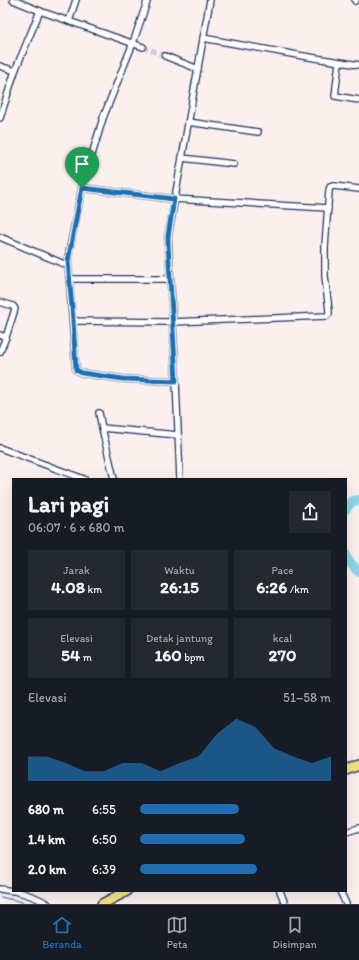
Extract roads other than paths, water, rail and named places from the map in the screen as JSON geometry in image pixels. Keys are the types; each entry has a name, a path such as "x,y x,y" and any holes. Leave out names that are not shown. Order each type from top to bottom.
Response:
{"main road":[{"path":"347,770 359,764"},
{"path":"102,904 125,892"}],"street":[{"path":"13,0 143,47"},
{"path":"69,21 76,0"},
{"path":"180,478 168,236 210,0"},
{"path":"147,2 133,43 103,118 82,188 68,261 76,370 79,372 123,379 176,381"},
{"path":"0,118 15,71 40,11"},
{"path":"203,38 359,65"},
{"path":"165,56 198,69"},
{"path":"339,62 335,96 359,100"},
{"path":"0,66 15,71"},
{"path":"188,122 258,132"},
{"path":"182,158 234,164"},
{"path":"73,320 78,322 172,322 327,316 329,311 325,270 325,247 329,190 332,186 334,186 359,190"},
{"path":"82,188 174,199 328,208"},
{"path":"0,237 64,264 68,261"},
{"path":"70,279 170,279"},
{"path":"0,302 13,306 15,309 0,352"},
{"path":"0,335 6,337"},
{"path":"99,413 114,478"},
{"path":"102,428 178,435"},
{"path":"0,448 81,478"},
{"path":"347,832 359,828"},
{"path":"0,889 12,891"},
{"path":"18,892 48,904"},
{"path":"280,892 285,904"},
{"path":"340,892 346,904"}],"waterway":[{"path":"347,508 352,501 359,500"},
{"path":"347,558 359,572"},
{"path":"0,897 26,904"}],"tunnel":[{"path":"143,47 165,56"}]}
